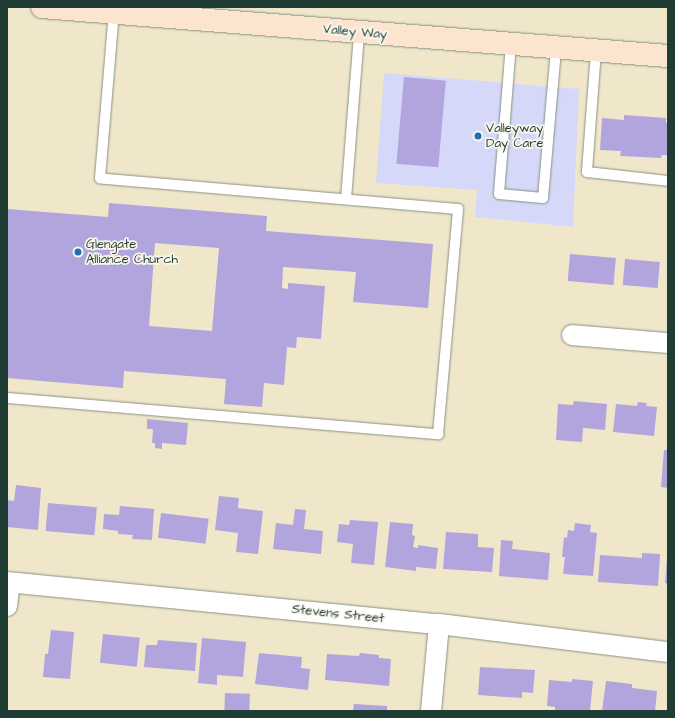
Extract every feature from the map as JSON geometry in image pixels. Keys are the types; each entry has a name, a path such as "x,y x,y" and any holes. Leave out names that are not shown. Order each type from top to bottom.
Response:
{"street":[{"name":"Valley Way","path":"42,7 114,12 162,11 359,32 668,56"},
{"path":"572,335 668,342"},
{"path":"7,606 8,582"},
{"name":"Stevens Street","path":"8,582 439,624 668,652"},
{"path":"431,711 439,624"}],"lane":[{"path":"7,398 438,434 458,209 100,178 114,12"},
{"path":"346,199 359,32"},
{"path":"510,44 499,194 543,198 556,48"},
{"path":"596,51 587,172 668,181"}],"shaded area":[{"name":"Valleyway Day Care","path":"384,73 579,89 573,227 475,217 477,190 376,183"}],"building":[{"path":"404,77 446,81 438,167 396,164"},
{"path":"624,115 666,118 666,123 668,123 668,155 662,155 661,158 620,156 621,151 600,150 602,118 624,120"},
{"path":"109,203 267,216 266,231 433,244 428,308 353,302 356,272 283,267 282,288 288,289 288,283 325,286 321,339 297,337 296,348 287,347 284,385 264,383 262,407 224,404 226,379 124,371 123,388 7,378 7,209 108,217","holes":["155,243 219,248 212,331 149,326"]},
{"path":"570,254 616,258 613,285 568,281"},
{"path":"625,259 660,262 658,288 623,285"},
{"path":"574,401 607,404 605,430 583,428 582,442 556,440 558,404 573,405"},
{"path":"638,402 647,403 646,406 657,407 654,436 613,432 616,404 637,406"},
{"path":"147,419 188,423 186,445 162,443 162,449 155,448 155,443 152,443 153,429 147,429"},
{"path":"664,450 668,450 668,488 661,487"},
{"path":"16,485 41,488 38,530 7,527 7,500 14,501"},
{"path":"219,496 239,498 238,508 263,511 258,554 236,552 238,533 215,530"},
{"path":"48,503 97,507 94,535 46,531"},
{"path":"120,506 154,509 152,540 132,539 133,535 118,534 118,531 103,529 104,514 119,515"},
{"path":"295,509 306,510 304,529 323,531 321,554 273,549 276,523 293,525"},
{"path":"161,513 209,519 206,544 158,538"},
{"path":"350,520 378,522 374,565 351,563 353,544 337,542 339,524 349,525"},
{"path":"390,522 413,524 412,535 415,536 413,547 418,548 418,545 438,548 436,569 416,567 416,571 385,567"},
{"path":"575,523 591,525 590,532 597,533 593,576 563,574 565,557 562,557 564,537 567,538 568,530 574,531"},
{"path":"446,532 478,534 478,547 494,548 492,572 443,569"},
{"path":"501,540 513,541 512,549 550,553 548,580 499,576"},
{"path":"642,553 660,554 658,586 598,582 600,555 642,558"},
{"path":"668,557 668,584 665,583"},
{"path":"51,630 74,632 70,679 43,677 45,654 48,654"},
{"path":"103,634 140,638 137,667 100,663"},
{"path":"202,638 246,642 243,677 217,675 217,685 198,683"},
{"path":"158,640 197,643 195,671 144,667 146,645 157,645"},
{"path":"259,653 302,657 301,668 310,669 308,690 255,684"},
{"path":"360,653 379,655 379,658 391,659 389,686 325,680 327,654 359,656"},
{"path":"480,667 535,670 533,693 522,692 522,698 478,695"},
{"path":"572,679 593,681 590,711 555,711 555,707 547,706 549,680 572,682"},
{"path":"606,681 632,684 632,688 657,691 655,711 602,711"},
{"path":"225,693 250,694 249,711 224,711"},
{"path":"354,704 387,706 387,711 353,711"}],"place":[{"name":"Valleyway Day Care","path":"478,136"},
{"name":"Glengate Alliance Church","path":"78,252"}]}
